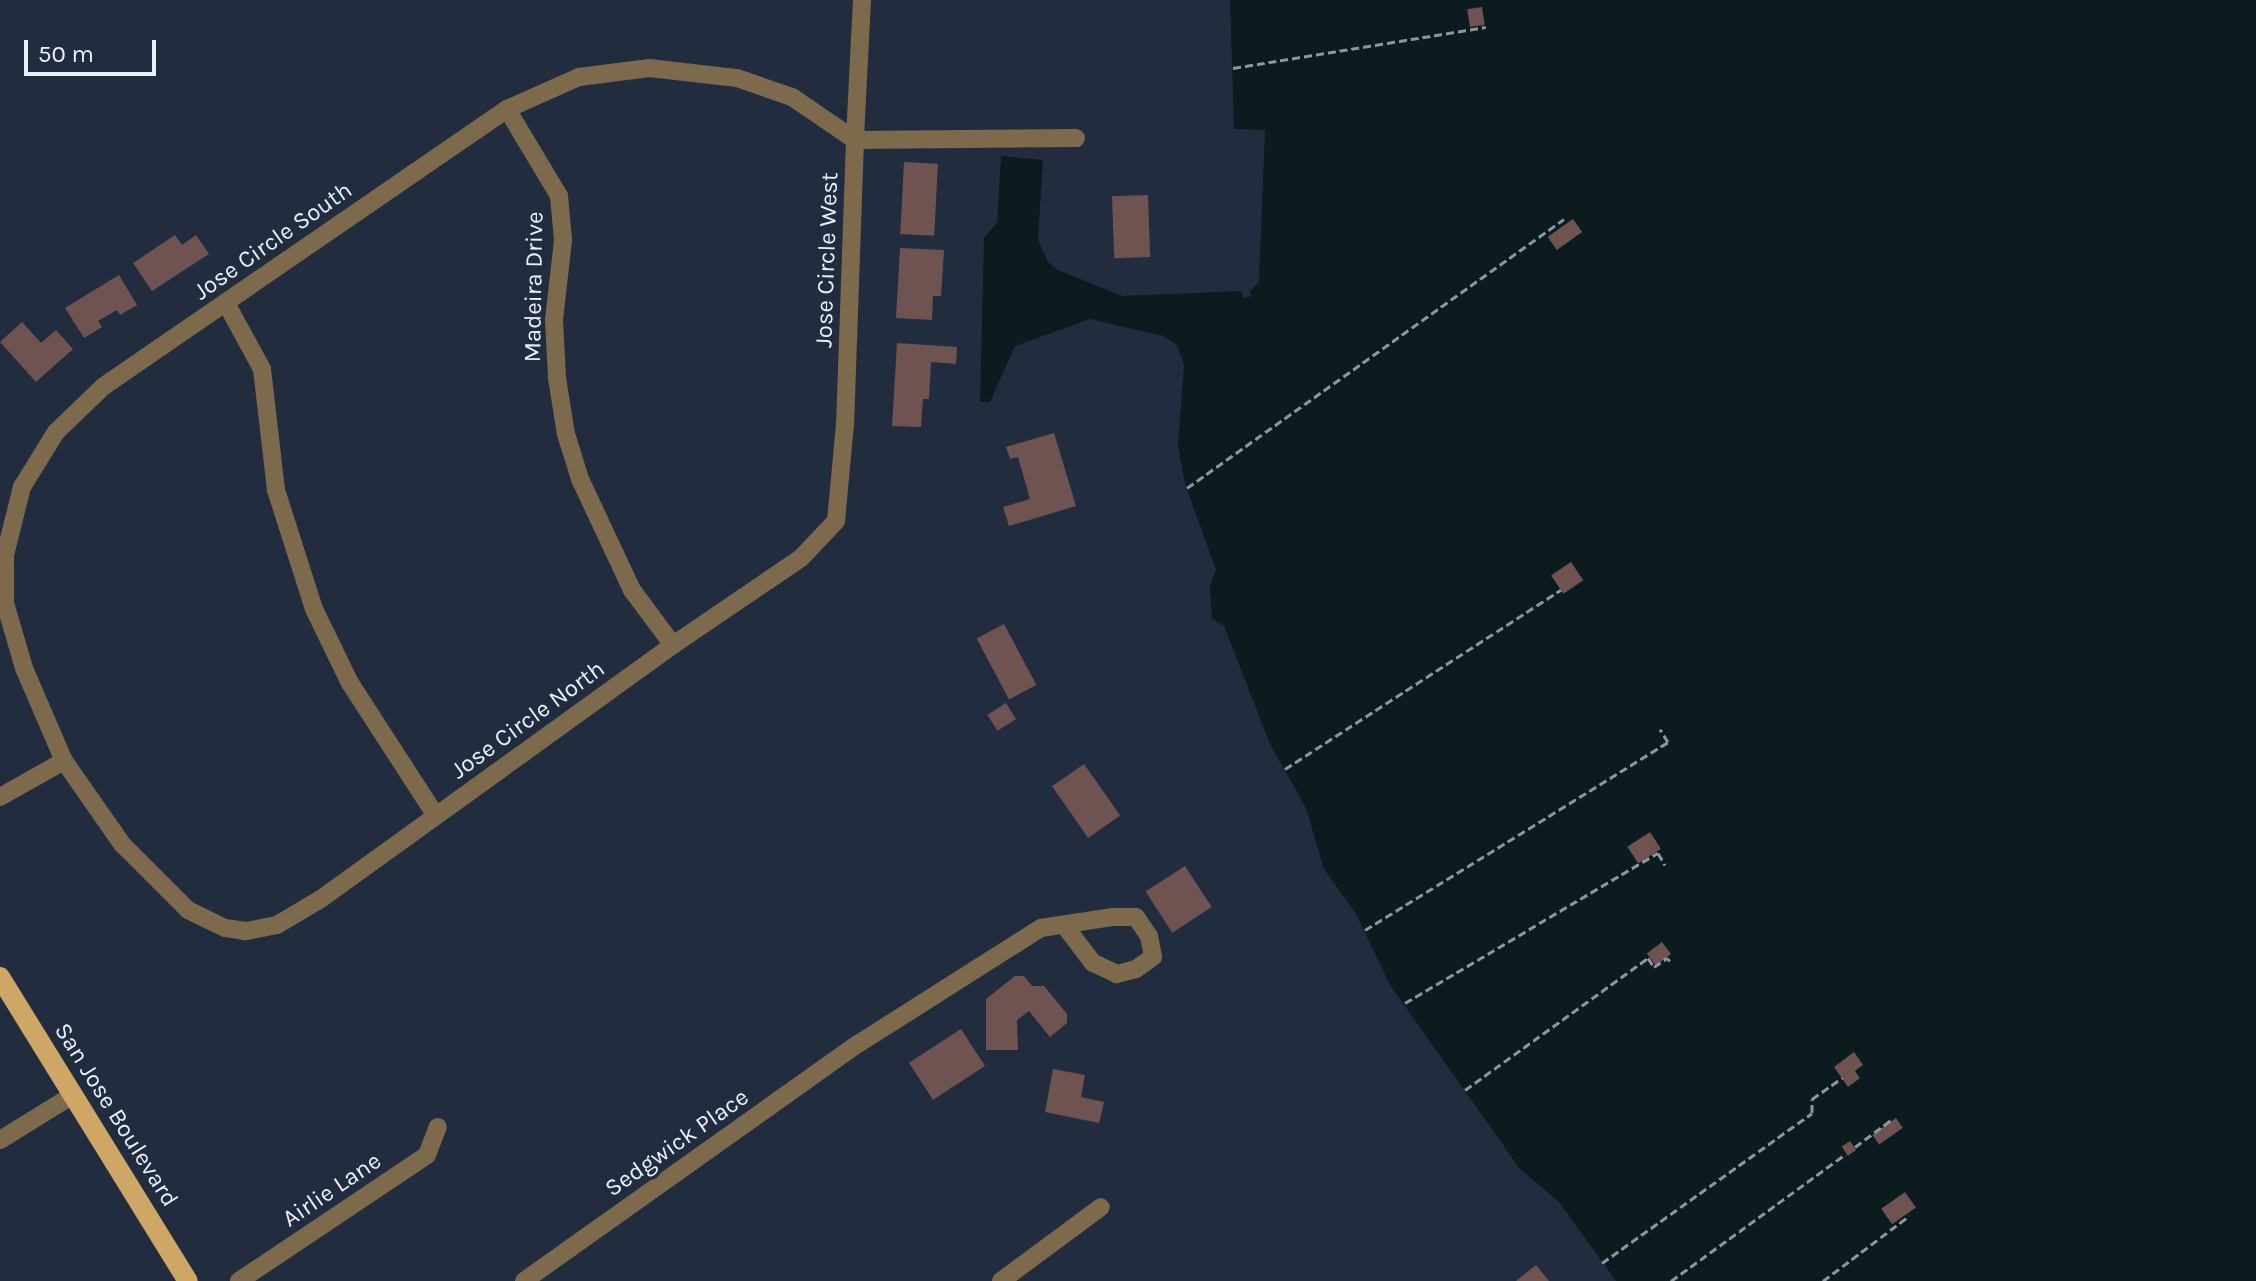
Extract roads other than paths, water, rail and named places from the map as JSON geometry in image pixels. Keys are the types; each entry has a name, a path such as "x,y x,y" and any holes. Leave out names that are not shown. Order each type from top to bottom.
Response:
{"main road":[{"name":"San Jose Boulevard","path":"0,977 188,1281"}],"street":[{"name":"Jose Circle West","path":"836,521 845,424 862,0"},
{"name":"Jose Circle South","path":"235,929 200,918 142,865 104,822 64,761 24,668 5,603 5,555 18,498 29,473 74,413 121,374 507,109 549,88 604,71 649,68 694,70 737,78 792,97 855,140"},
{"name":"Madeira Drive","path":"507,109 537,153 559,196 563,240 554,320 557,378 566,434 575,464 596,519 632,590 673,645"},
{"path":"855,140 1076,138"},
{"path":"226,303 262,369 276,490 314,609 350,683 436,816"},
{"name":"Jose Circle North","path":"235,929 277,925 319,900 673,645 801,558 836,521"},
{"path":"0,797 64,761"},
{"name":"Sedgwick Place","path":"524,1281 858,1044 1041,928 1113,917 1136,917 1149,936 1153,957 1136,969 1117,974 1093,963 1064,925"},
{"path":"0,1140 73,1095"},
{"name":"Airlie Lane","path":"239,1281 427,1155 438,1127"},
{"path":"1001,1281 1101,1207"}]}
